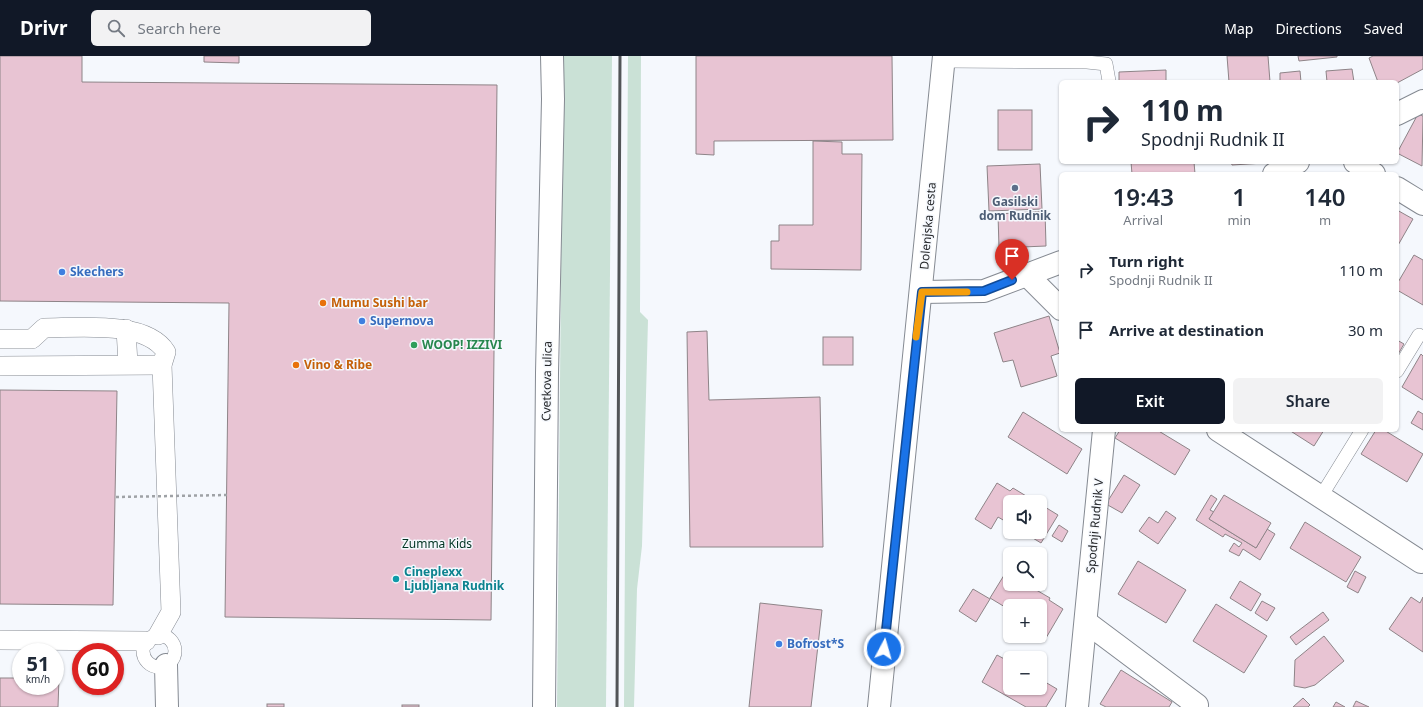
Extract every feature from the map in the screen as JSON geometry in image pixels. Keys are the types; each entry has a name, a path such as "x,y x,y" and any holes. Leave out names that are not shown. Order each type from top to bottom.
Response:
{"street":[{"name":"Cvetkova ulica","path":"544,707 547,373 553,99 552,56"},
{"name":"Dolenjska cesta","path":"879,707 922,292 944,59"},
{"path":"1399,113 1423,101"},
{"path":"1278,172 1294,164"},
{"path":"1358,164 1371,172"},
{"path":"1399,189 1423,204"},
{"path":"922,292 984,291 1059,263"},
{"path":"1027,275 1059,307"},
{"path":"0,339 32,339 44,328 126,329 143,334 160,343 166,352 162,365 171,612 152,638 0,640"},
{"path":"126,329 128,364"},
{"path":"32,339 53,365"},
{"path":"0,366 128,364 162,365"},
{"name":"Spodnji Rudnik V","path":"1077,707 1104,432"},
{"path":"1221,432 1420,562"},
{"path":"1086,622 1197,705"},
{"path":"166,665 166,707"}],"lane":[{"path":"944,59 1088,62 1106,64 1109,80"},
{"path":"1399,368 1419,335"},
{"path":"1320,498 1361,432"},
{"path":"168,637 175,647 175,654 172,661 166,665 153,665 147,661 144,648 152,638 168,637"}],"path":[{"path":"116,497 227,495"}],"green space":[{"path":"563,56 612,56 606,707 557,707"},
{"path":"628,56 641,56 640,312 648,320 642,546 637,589 634,707 624,707"}],"building":[{"name":"Supernova","path":"0,56 82,56 82,82 497,85 491,620 225,617 229,303 0,301"},
{"path":"204,56 239,56 239,63 204,62"},
{"path":"696,56 892,56 893,140 714,141 714,155 696,154"},
{"path":"1227,56 1268,56 1270,80 1229,80"},
{"path":"1298,56 1337,56 1337,57 1299,61"},
{"path":"1373,56 1423,56 1423,69 1399,82 1399,80 1377,80 1369,58"},
{"path":"1352,69 1354,80 1327,80 1326,71"},
{"path":"1166,70 1166,80 1119,80 1119,72"},
{"path":"1300,71 1301,80 1280,80 1280,73"},
{"path":"998,110 1032,110 1032,150 998,150"},
{"path":"1418,114 1423,116 1422,166 1399,154 1399,149"},
{"path":"813,141 842,142 842,154 862,154 861,270 771,269 771,241 779,241 779,225 813,225"},
{"name":"Gasilski dom Rudnik","path":"1040,164 1042,209 989,211 987,166"},
{"path":"1131,164 1194,164 1195,172 1132,172"},
{"path":"1045,211 1046,246 999,248 998,214"},
{"path":"1399,211 1413,219 1399,244"},
{"path":"1414,255 1423,260 1423,305 1399,291 1399,281"},
{"path":"1049,316 1059,350 1059,353 1051,356 1057,376 1021,387 1013,360 1003,362 994,333"},
{"path":"707,331 709,400 820,397 823,547 690,547 687,332"},
{"path":"823,337 853,337 853,365 823,365"},
{"path":"1399,341 1404,344 1399,353"},
{"path":"1421,354 1423,356 1423,400 1402,387"},
{"path":"0,390 117,391 113,605 0,604"},
{"path":"1418,411 1423,414 1423,430 1411,423"},
{"path":"1023,412 1082,449 1067,474 1008,437"},
{"path":"1119,432 1160,432 1190,450 1175,475 1115,438"},
{"path":"1292,432 1323,432 1314,446"},
{"path":"1375,432 1387,432 1423,454 1407,482 1361,454"},
{"path":"1124,475 1140,485 1122,513 1106,504"},
{"path":"997,483 1010,491 1013,488 1024,495 1003,495 1003,520 998,517 991,529 975,519"},
{"path":"1211,495 1217,499 1210,510 1214,512 1209,519 1256,548 1267,529 1275,534 1260,560 1243,549 1239,556 1229,551 1234,543 1239,547 1242,543 1225,534 1223,537 1196,520"},
{"path":"1224,495 1271,523 1256,548 1209,519"},
{"path":"1047,508 1058,515 1047,533"},
{"path":"1166,511 1176,518 1158,544 1139,531 1149,517 1158,523"},
{"path":"1305,522 1361,557 1346,582 1290,548"},
{"path":"1059,525 1068,531 1062,542 1052,536"},
{"path":"1034,539 1043,539 1041,543"},
{"path":"1138,561 1186,590 1166,623 1118,594"},
{"path":"1355,571 1366,577 1358,593 1347,587"},
{"path":"1003,577 1003,591 1038,591 1050,598 1049,600 1063,609 1047,636 1047,599 1003,599 1003,606 990,598"},
{"path":"1240,581 1261,594 1251,611 1230,598"},
{"path":"973,589 990,599 976,622 959,611"},
{"path":"1411,597 1420,603 1423,597 1423,652 1389,629"},
{"path":"1262,601 1275,608 1267,621 1255,613"},
{"path":"760,603 822,610 811,707 749,707"},
{"path":"1216,604 1267,636 1244,673 1193,641"},
{"path":"1323,612 1329,620 1296,645 1290,637"},
{"path":"1324,636 1344,661 1315,685 1305,688 1294,686 1295,660"},
{"path":"997,655 1003,658 1003,694 982,682"},
{"path":"1121,670 1172,702 1169,707 1106,707 1100,704"},
{"path":"0,678 12,678 12,695 58,695 58,707 0,707"},
{"path":"1047,683 1057,689 1046,707 1026,707 1005,695 1047,695"},
{"path":"1303,698 1310,705 1308,707 1293,707"},
{"path":"1356,701 1369,707 1353,707"},
{"path":"1336,702 1345,707 1333,707"},
{"path":"267,704 284,704 284,707 267,707"},
{"path":"402,705 419,705 419,707 402,707"}],"railway":[{"path":"617,707 620,56"}],"slow traffic":[{"path":"916,337 922,292 967,292"}],"place":[{"name":"Gasilski dom Rudnik","path":"1015,188"},
{"name":"Skechers","path":"62,272"},
{"name":"Mumu Sushi bar","path":"323,303"},
{"name":"Supernova","path":"362,321"},
{"name":"WOOP! IZZIVI","path":"414,345"},
{"name":"Vino & Ribe","path":"296,365"},
{"name":"Cineplexx Ljubljana Rudnik","path":"396,579"},
{"name":"Bofrost*S","path":"779,644"}],"route":[{"path":"884,649 909,414 914,352 922,292 984,291 1012,280"}],"park label":[{"name":"Zumma Kids","path":"437,544"}]}
